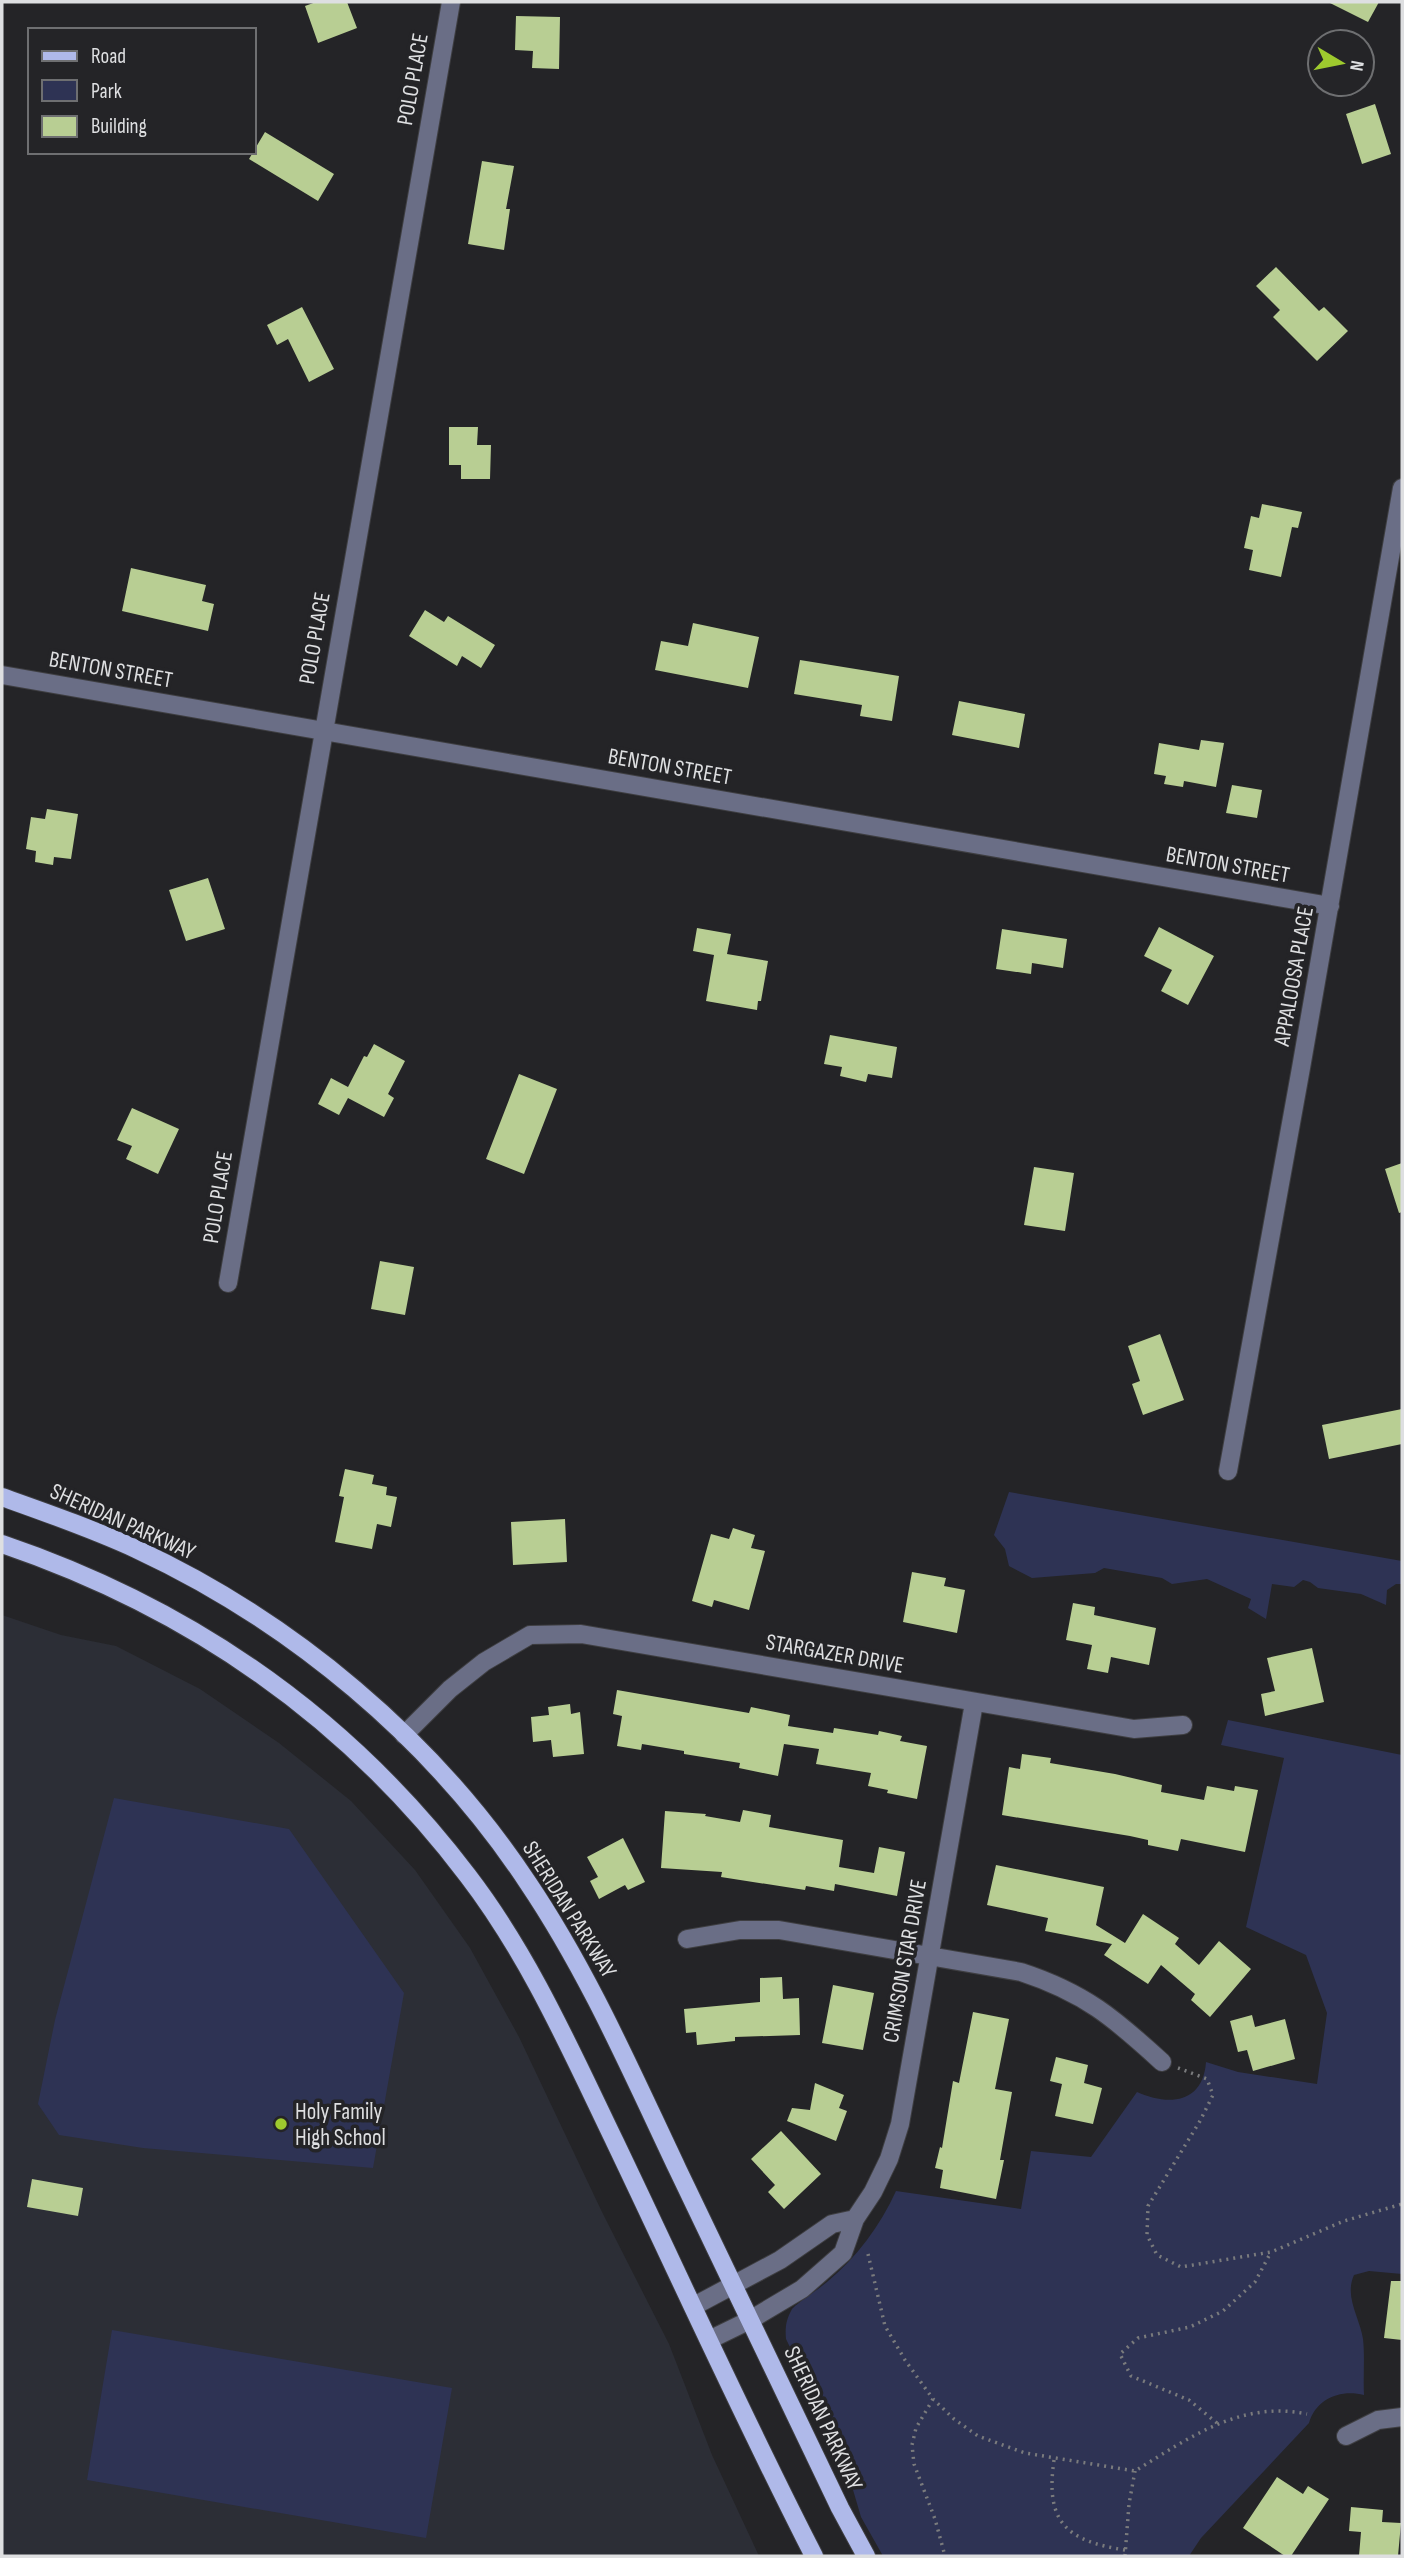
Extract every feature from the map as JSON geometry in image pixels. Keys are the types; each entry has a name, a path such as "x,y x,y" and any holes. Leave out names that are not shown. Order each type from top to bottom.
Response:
{"main road":[{"name":"SHERIDAN PARKWAY","path":"2,1497 134,1548 234,1602 327,1667 404,1735 459,1793 504,1848 567,1945 601,2009 840,2508 866,2556"},
{"path":"2,1544 126,1593 223,1647 285,1690 369,1763 421,1818 469,1876 526,1964 572,2052 814,2556"}],"street":[{"name":"POLO PLACE","path":"228,1283 451,2"},
{"name":"APPALOOSA PLACE","path":"1227,1471 1330,906 1402,488"},
{"name":"BENTON STREET","path":"2,675 1330,906"},
{"name":"STARGAZER DRIVE","path":"404,1735 450,1689 484,1662 530,1635 581,1634 1134,1729 1183,1725"},
{"name":"CRIMSON STAR DRIVE","path":"709,2340 750,2320 802,2289 843,2253 855,2219 873,2192 889,2159 900,2124 974,1703"},
{"path":"687,1938 740,1930 779,1930 1021,1972 1053,1983 1088,2000 1163,2062"},
{"path":"694,2306 780,2260 832,2224 855,2219"},
{"path":"1346,2437 1378,2420 1402,2417"}],"path":[{"path":"1163,2062 1207,2079 1213,2095 1148,2206 1147,2235 1157,2255 1181,2267 1270,2252 1343,2221 1402,2204"},
{"path":"1217,2423 1189,2400 1131,2376 1120,2354 1138,2338 1190,2327 1223,2311 1255,2282 1270,2252"},
{"path":"868,2254 885,2326 905,2360 933,2399 954,2419 978,2436 1054,2460 1135,2472 1217,2423 1265,2410 1307,2414"},
{"path":"933,2399 916,2428 913,2455 945,2556"},
{"path":"1054,2460 1054,2506 1066,2527 1076,2536 1098,2546 1125,2550"},
{"path":"1125,2556 1129,2504 1135,2472"}],"shaded area":[{"name":"Holy Family High School","path":"2,1615 61,1635 116,1646 200,1689 279,1743 351,1801 415,1870 470,1948 519,2037 602,2212 669,2344 712,2455 759,2556 2,2556"}],"green space":[{"path":"1009,1492 1402,1561 1402,1584 1396,1584 1387,1590 1386,1605 1361,1594 1318,1588 1303,1580 1294,1587 1272,1584 1266,1619 1248,1608 1251,1599 1207,1579 1172,1584 1162,1578 1104,1568 1095,1573 1032,1578 1009,1566 1005,1549 994,1535"},
{"path":"1228,1720 1402,1755 1402,2274 1369,2271 1354,2275 1351,2283 1352,2299 1363,2339 1364,2395 1346,2393 1323,2402 1309,2423 1201,2538 1189,2556 883,2556 861,2517 829,2427 786,2339 786,2331 792,2309 827,2282 858,2251 875,2229 896,2191 1021,2209 1031,2151 1091,2157 1137,2092 1160,2099 1182,2098 1191,2094 1198,2086 1206,2062 1238,2072 1317,2084 1327,2013 1306,1955 1246,1927 1284,1758 1221,1745"},
{"path":"114,1798 289,1829 404,1993 373,2168 143,2148 59,2135 38,2104 55,2020"},
{"path":"112,2330 452,2388 426,2538 87,2480"}],"building":[{"path":"316,2 347,2 357,28 318,43 305,6"},
{"path":"1328,2 1379,2 1368,22"},
{"path":"516,16 560,17 559,69 532,68 533,51 515,50"},
{"path":"1375,104 1391,154 1362,164 1346,114"},
{"path":"265,132 334,174 318,201 249,159 252,154 256,154 256,147"},
{"path":"482,161 514,166 506,209 510,209 504,250 468,244"},
{"path":"1276,267 1319,311 1324,307 1348,331 1317,361 1273,317 1280,310 1256,286"},
{"path":"302,307 334,369 309,382 288,339 277,345 267,325"},
{"path":"449,427 478,427 477,445 491,445 490,479 461,479 461,465 449,465"},
{"path":"1262,504 1302,512 1298,528 1292,527 1281,577 1249,570 1253,550 1244,548 1251,516 1259,518"},
{"path":"131,568 206,585 202,601 214,604 208,631 122,611"},
{"path":"425,610 444,622 448,616 495,645 481,668 462,656 457,666 409,636"},
{"path":"693,623 759,637 748,688 655,670 661,641 688,646"},
{"path":"800,660 899,676 892,721 860,716 862,705 794,694"},
{"path":"959,701 1025,714 1019,748 952,735"},
{"path":"1201,740 1224,743 1216,787 1184,781 1183,787 1164,784 1166,776 1154,774 1159,743 1199,750"},
{"path":"1232,785 1262,790 1257,818 1226,813"},
{"path":"47,809 78,814 71,859 54,857 53,865 35,862 36,851 26,849 31,817 45,819"},
{"path":"208,878 225,929 186,941 169,890"},
{"path":"1159,927 1214,956 1188,1005 1161,991 1172,970 1144,956"},
{"path":"697,928 731,934 727,954 768,961 757,1010 706,1001 714,955 693,951"},
{"path":"1002,929 1067,939 1063,968 1032,963 1031,974 996,969"},
{"path":"830,1035 897,1047 892,1078 868,1074 866,1082 840,1076 842,1067 824,1064"},
{"path":"374,1044 405,1061 388,1094 394,1098 384,1117 348,1098 339,1115 318,1104 331,1078 348,1087 364,1056 367,1057"},
{"path":"519,1074 557,1089 524,1174 486,1159"},
{"path":"132,1108 179,1129 158,1174 126,1159 132,1146 117,1140"},
{"path":"1402,1163 1402,1212 1399,1213 1385,1169"},
{"path":"1034,1167 1074,1173 1065,1231 1024,1225"},
{"path":"380,1261 414,1267 405,1315 371,1309"},
{"path":"1160,1334 1184,1400 1143,1415 1132,1384 1140,1381 1128,1346"},
{"path":"1402,1409 1402,1444 1329,1459 1322,1425"},
{"path":"345,1469 374,1475 372,1484 387,1487 386,1495 397,1497 391,1527 377,1524 372,1549 335,1542 344,1497 339,1496"},
{"path":"565,1519 567,1562 513,1565 511,1522"},
{"path":"733,1528 755,1535 751,1548 765,1551 749,1610 714,1600 712,1607 692,1601 711,1534 729,1539"},
{"path":"912,1572 946,1578 944,1586 965,1590 957,1633 903,1622"},
{"path":"1073,1603 1095,1607 1094,1615 1156,1628 1149,1665 1111,1657 1108,1673 1087,1669 1092,1645 1066,1640"},
{"path":"1312,1648 1324,1702 1265,1716 1261,1694 1275,1691 1267,1658"},
{"path":"617,1690 749,1713 751,1707 790,1715 788,1726 833,1733 834,1728 878,1735 879,1731 902,1736 900,1741 927,1746 917,1799 868,1786 871,1773 816,1764 819,1749 784,1744 778,1776 739,1768 740,1763 684,1754 684,1751 642,1744 641,1750 617,1746 622,1716 613,1714"},
{"path":"570,1704 571,1714 580,1712 584,1754 553,1757 551,1740 533,1742 531,1717 549,1715 548,1707"},
{"path":"1022,1754 1051,1758 1050,1763 1162,1785 1161,1792 1204,1800 1207,1786 1234,1791 1235,1786 1258,1790 1245,1852 1181,1839 1178,1851 1148,1845 1148,1840 1130,1836 1002,1815 1009,1767 1020,1769"},
{"path":"743,1810 771,1815 769,1827 843,1840 839,1867 874,1873 879,1847 905,1852 897,1896 835,1884 834,1891 806,1886 805,1890 721,1877 722,1872 661,1868 665,1811 706,1814 705,1816 740,1822"},
{"path":"623,1838 645,1882 628,1890 625,1885 599,1899 590,1881 598,1877 587,1857"},
{"path":"996,1865 1104,1887 1096,1925 1125,1943 1143,1914 1179,1938 1175,1944 1199,1965 1219,1941 1251,1969 1210,2017 1191,2000 1195,1994 1161,1965 1148,1984 1104,1955 1112,1944 1045,1931 1048,1918 987,1905"},
{"path":"782,1977 783,1999 799,1998 800,2035 735,2037 735,2041 697,2045 696,2032 686,2033 684,2009 760,2002 760,1978"},
{"path":"833,1985 874,1993 863,2050 822,2043"},
{"path":"973,2012 1009,2019 995,2089 1012,2092 1000,2160 1004,2160 996,2199 940,2188 943,2170 935,2168 940,2147 942,2148 953,2081 959,2083"},
{"path":"1252,2015 1255,2027 1285,2019 1295,2059 1253,2071 1247,2050 1238,2052 1230,2021"},
{"path":"1056,2057 1088,2065 1084,2083 1102,2088 1093,2124 1055,2116 1062,2084 1050,2081"},
{"path":"815,2083 844,2095 839,2108 847,2111 836,2141 787,2121 792,2108 810,2110"},
{"path":"781,2131 821,2174 784,2209 768,2192 775,2185 751,2159"},
{"path":"32,2179 83,2188 78,2216 27,2207"},
{"path":"1391,2281 1402,2281 1402,2340 1384,2338"},
{"path":"1277,2477 1303,2494 1308,2486 1329,2499 1291,2556 1285,2556 1243,2528"},
{"path":"1351,2507 1383,2510 1382,2522 1401,2523 1398,2556 1359,2556 1361,2532 1349,2531"}],"place":[{"name":"Holy Family High School","path":"281,2124"}]}
